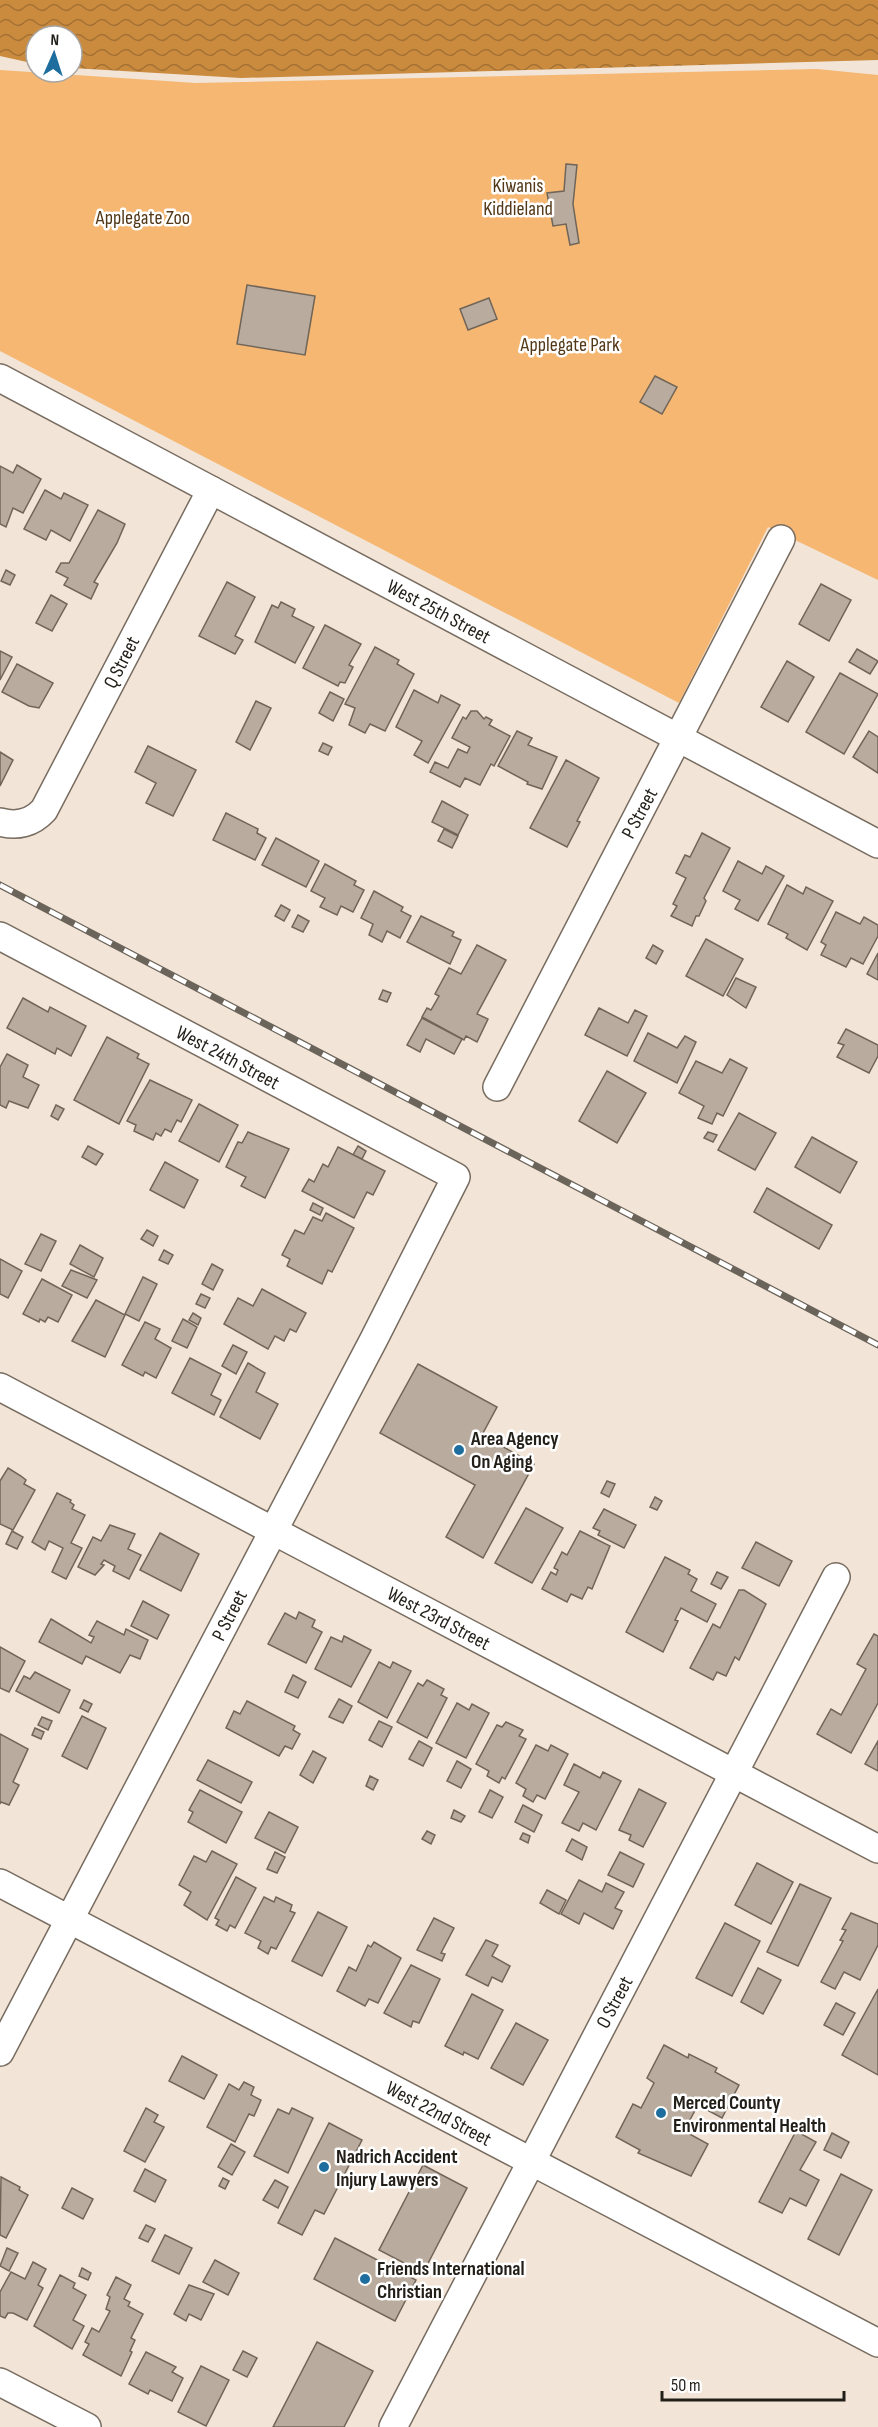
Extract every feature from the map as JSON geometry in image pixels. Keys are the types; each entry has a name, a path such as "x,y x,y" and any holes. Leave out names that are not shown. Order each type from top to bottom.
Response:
{"street":[{"name":"West 25th Street","path":"0,378 878,844"},
{"name":"Q Street","path":"11,823 34,819 44,810 211,490"},
{"name":"P Street","path":"497,1087 781,539"},
{"name":"West 24th Street","path":"0,936 456,1177"},
{"name":"P Street","path":"0,2052 374,1339 456,1177"},
{"name":"West 23rd Street","path":"0,1386 878,1849"},
{"name":"O Street","path":"393,2427 836,1576"},
{"name":"West 22nd Street","path":"0,1883 878,2343"},
{"path":"0,2382 87,2427"}],"green space":[{"name":"Applegate Park","path":"817,69 878,75 878,580 768,527 679,703 0,351 0,70 24,72 24,84 84,84 84,76 196,83"}],"water":[{"path":"0,0 878,0 878,60 241,78 84,69 84,24 24,24 24,61 0,56"}],"building":[{"path":"566,164 577,165 573,204 579,243 570,245 566,224 553,226 547,193 564,191"},
{"path":"247,285 315,296 305,355 237,344"},
{"path":"489,298 497,319 468,330 460,309"},
{"path":"655,376 677,387 662,414 640,402"},
{"path":"17,465 41,479 23,513 13,508 6,527 0,524 0,466 13,473"},
{"path":"45,490 61,499 64,493 88,505 70,541 51,530 46,540 24,529"},
{"path":"98,510 125,524 117,543 94,582 98,584 91,599 64,585 68,578 56,572 61,563 69,563"},
{"path":"6,570 15,575 10,585 1,581"},
{"path":"227,582 255,597 235,636 243,640 235,654 199,636"},
{"path":"821,584 851,600 829,641 799,624"},
{"path":"51,595 67,604 52,631 36,623"},
{"path":"281,602 295,609 292,616 314,627 295,663 255,642 272,605 278,608"},
{"path":"325,625 361,644 349,665 353,667 345,683 340,682 338,686 303,668"},
{"path":"375,647 399,660 397,664 414,674 385,731 370,724 365,733 349,725 355,708 345,704"},
{"path":"857,649 878,661 870,674 849,662"},
{"path":"0,651 12,657 0,680"},
{"path":"787,661 814,677 788,722 761,707"},
{"path":"17,664 53,683 39,708 29,706 2,692"},
{"path":"840,673 878,694 844,754 806,732"},
{"path":"414,690 438,703 441,695 460,705 428,763 414,755 422,741 396,727"},
{"path":"330,692 344,699 333,721 319,713"},
{"path":"256,701 271,708 250,750 236,742"},
{"path":"471,711 477,711 484,719 486,717 492,720 489,725 510,736 494,766 491,764 480,785 465,778 460,787 430,772 435,762 448,768 458,749 467,753 470,747 452,738 463,717 466,719"},
{"path":"517,731 532,738 528,745 557,757 542,789 527,784 528,782 498,766"},
{"path":"869,731 878,737 878,773 853,757"},
{"path":"323,743 332,747 328,755 319,751"},
{"path":"148,746 196,770 173,816 146,803 156,783 135,772"},
{"path":"0,752 13,760 0,786"},
{"path":"566,760 599,778 577,821 580,822 567,847 530,828"},
{"path":"442,801 468,815 458,835 432,822"},
{"path":"226,813 258,829 257,833 266,838 255,860 213,840"},
{"path":"444,829 458,836 452,848 438,841"},
{"path":"702,833 730,848 704,898 706,901 699,916 696,916 692,926 671,916 677,906 673,904 686,878 676,873 685,855 690,857"},
{"path":"276,838 319,861 306,887 262,865"},
{"path":"738,861 762,874 766,866 784,876 758,921 735,909 740,900 723,891"},
{"path":"325,864 356,881 354,885 364,890 353,912 341,906 337,915 320,907 325,898 311,891"},
{"path":"787,885 803,894 806,887 833,901 807,950 786,938 788,934 768,924"},
{"path":"374,891 403,907 401,911 411,916 400,938 387,931 382,942 369,935 373,924 361,918"},
{"path":"281,905 290,910 284,921 275,916"},
{"path":"836,912 860,924 864,917 878,925 878,936 863,964 851,958 846,967 821,955 826,945 821,942"},
{"path":"298,915 309,921 303,932 292,927"},
{"path":"421,916 454,932 452,936 461,940 450,964 407,942"},
{"path":"706,939 743,959 723,996 686,976"},
{"path":"477,945 506,960 477,1014 488,1019 477,1042 466,1036 464,1040 422,1017 427,1008 431,1010 439,996 435,994 449,968 461,974"},
{"path":"653,945 663,951 656,964 646,958"},
{"path":"878,953 878,980 867,974"},
{"path":"736,978 756,987 746,1008 727,995"},
{"path":"383,990 391,993 387,1002 379,999"},
{"path":"23,998 48,1012 50,1007 86,1026 71,1056 57,1048 55,1054 7,1028"},
{"path":"599,1008 628,1023 635,1010 647,1016 627,1056 585,1035"},
{"path":"422,1018 462,1039 454,1054 426,1039 420,1052 407,1045"},
{"path":"846,1029 878,1045 878,1056 869,1073 837,1057 844,1045 838,1043"},
{"path":"648,1033 677,1048 685,1036 696,1042 677,1083 634,1061"},
{"path":"107,1037 139,1054 137,1058 149,1064 119,1124 74,1100"},
{"path":"7,1054 28,1065 23,1077 39,1085 28,1108 9,1101 6,1108 0,1105 0,1067"},
{"path":"730,1059 747,1068 723,1116 717,1113 712,1124 698,1118 704,1106 679,1093 696,1061 722,1073"},
{"path":"607,1071 646,1093 617,1143 579,1121"},
{"path":"150,1080 192,1100 181,1122 177,1120 171,1132 165,1129 161,1136 156,1133 153,1140 134,1131 136,1125 127,1121"},
{"path":"199,1104 238,1125 219,1162 179,1141"},
{"path":"56,1105 64,1109 58,1120 51,1116"},
{"path":"739,1113 776,1133 755,1170 718,1150"},
{"path":"248,1132 289,1149 265,1198 241,1186 246,1177 226,1167 238,1142 242,1143"},
{"path":"708,1132 717,1135 713,1142 704,1138"},
{"path":"812,1137 857,1162 840,1193 795,1167"},
{"path":"88,1146 103,1154 96,1165 82,1157"},
{"path":"358,1146 366,1151 362,1159 353,1155"},
{"path":"338,1147 385,1171 373,1195 367,1192 354,1218 302,1191 309,1179 314,1182 323,1164 328,1167"},
{"path":"165,1162 198,1180 184,1208 150,1190"},
{"path":"767,1188 832,1225 819,1249 754,1212"},
{"path":"313,1203 323,1208 320,1215 310,1210"},
{"path":"326,1213 354,1228 332,1272 328,1270 322,1284 287,1266 290,1259 282,1255 295,1230 304,1234 313,1217 322,1221"},
{"path":"147,1230 158,1236 153,1246 141,1239"},
{"path":"41,1234 56,1241 41,1271 25,1264"},
{"path":"80,1245 103,1258 94,1277 70,1264"},
{"path":"164,1250 173,1255 168,1264 159,1260"},
{"path":"0,1259 22,1271 8,1298 0,1294"},
{"path":"212,1264 223,1270 213,1290 202,1284"},
{"path":"71,1270 97,1280 87,1298 62,1286"},
{"path":"143,1277 157,1284 139,1321 125,1314"},
{"path":"42,1279 72,1295 58,1322 48,1317 45,1322 40,1319 39,1322 23,1314"},
{"path":"262,1289 306,1313 296,1332 290,1329 284,1341 275,1336 268,1349 224,1324 238,1298 253,1306"},
{"path":"201,1294 210,1298 205,1308 196,1304"},
{"path":"96,1300 125,1315 105,1357 72,1341"},
{"path":"193,1313 201,1318 198,1325 189,1320"},
{"path":"183,1319 197,1327 187,1348 172,1341"},
{"path":"145,1322 160,1329 155,1339 171,1348 156,1378 145,1372 143,1376 122,1365"},
{"path":"233,1345 247,1352 236,1374 222,1366"},
{"path":"190,1358 221,1374 211,1395 221,1400 214,1415 172,1393"},
{"path":"248,1363 265,1373 256,1392 278,1404 260,1439 220,1417"},
{"name":"Area Agency On Aging","path":"418,1364 497,1407 482,1435 534,1464 483,1558 446,1537 475,1485 380,1433"},
{"path":"8,1468 26,1480 24,1484 35,1490 13,1530 0,1524 0,1481"},
{"path":"607,1481 615,1484 609,1497 601,1493"},
{"path":"57,1493 71,1500 70,1502 74,1505 72,1509 85,1515 71,1543 82,1548 66,1579 52,1572 63,1548 49,1541 45,1550 32,1542"},
{"path":"655,1497 662,1501 657,1510 650,1507"},
{"path":"526,1508 563,1528 532,1583 495,1563"},
{"path":"604,1509 636,1525 624,1548 598,1535 600,1531 593,1528"},
{"path":"110,1525 135,1534 128,1549 141,1555 129,1579 113,1571 115,1566 104,1560 101,1564 104,1565 95,1575 78,1567 93,1537 101,1541"},
{"path":"12,1531 23,1537 17,1549 6,1544"},
{"path":"580,1531 610,1546 592,1589 588,1587 582,1599 571,1594 567,1602 542,1589 551,1572 556,1575 558,1570 554,1568 562,1552 567,1555"},
{"path":"160,1533 199,1554 181,1591 140,1570"},
{"path":"756,1542 792,1561 779,1586 742,1568"},
{"path":"665,1557 690,1570 688,1574 697,1579 691,1591 716,1604 707,1622 681,1608 675,1620 678,1621 663,1652 626,1632"},
{"path":"717,1572 728,1577 721,1589 711,1584"},
{"path":"739,1590 744,1590 766,1604 739,1660 735,1657 726,1676 717,1672 713,1680 690,1668 713,1624 720,1628"},
{"path":"143,1601 169,1615 157,1639 131,1626"},
{"path":"299,1612 315,1620 312,1627 322,1632 306,1663 268,1644 285,1613 296,1619"},
{"path":"51,1619 91,1643 94,1637 89,1635 97,1621 124,1635 126,1629 148,1640 140,1659 130,1655 120,1673 86,1656 82,1664 39,1642"},
{"path":"874,1634 878,1636 878,1703 851,1753 817,1734 831,1709 841,1715 866,1669 857,1664"},
{"path":"344,1636 371,1650 351,1687 315,1669 331,1637 342,1642"},
{"path":"0,1647 25,1661 9,1692 0,1688"},
{"path":"379,1662 390,1668 393,1662 411,1671 387,1718 358,1702"},
{"path":"35,1672 70,1690 59,1713 16,1691 24,1676 30,1679"},
{"path":"293,1675 306,1682 298,1698 285,1692"},
{"path":"427,1680 444,1689 441,1695 447,1698 427,1738 397,1722 418,1683 423,1686"},
{"path":"339,1699 352,1706 343,1723 329,1717"},
{"path":"84,1700 92,1704 88,1712 80,1708"},
{"path":"247,1701 295,1726 293,1730 300,1734 292,1749 285,1746 279,1756 226,1728 234,1711 240,1714"},
{"path":"457,1703 469,1710 472,1704 489,1713 466,1758 436,1743"},
{"path":"82,1716 106,1728 87,1769 62,1756"},
{"path":"42,1717 52,1721 48,1730 38,1725"},
{"path":"379,1721 392,1727 382,1747 369,1740"},
{"path":"506,1722 523,1730 519,1736 526,1739 505,1779 502,1777 499,1783 487,1776 489,1771 476,1764 497,1725 502,1727"},
{"path":"35,1728 44,1732 41,1739 32,1735"},
{"path":"0,1734 28,1749 13,1782 19,1785 9,1805 1,1802 0,1804"},
{"path":"419,1741 432,1748 423,1766 409,1759"},
{"path":"878,1741 878,1771 865,1764"},
{"path":"536,1745 548,1751 551,1745 568,1754 545,1799 537,1795 533,1802 523,1796 526,1789 516,1783"},
{"path":"313,1751 326,1758 313,1783 300,1775"},
{"path":"208,1760 252,1782 241,1803 197,1780"},
{"path":"457,1761 471,1769 461,1788 447,1781"},
{"path":"574,1764 600,1778 603,1772 621,1781 596,1830 583,1823 579,1831 562,1823 579,1792 564,1785"},
{"path":"370,1776 378,1780 373,1790 366,1786"},
{"path":"639,1789 666,1803 643,1847 629,1840 631,1835 619,1830"},
{"path":"200,1790 242,1812 226,1843 188,1822 193,1812 189,1810"},
{"path":"490,1790 503,1797 492,1818 479,1812"},
{"path":"523,1805 542,1815 534,1832 515,1822"},
{"path":"454,1810 465,1816 461,1822 451,1818"},
{"path":"269,1812 298,1827 285,1853 255,1838"},
{"path":"427,1831 435,1835 431,1844 422,1839"},
{"path":"523,1833 530,1836 528,1843 520,1839"},
{"path":"572,1839 587,1847 582,1860 566,1851"},
{"path":"212,1851 237,1864 207,1920 184,1905 191,1892 179,1885 194,1856 206,1862"},
{"path":"275,1852 285,1857 277,1873 267,1869"},
{"path":"620,1852 644,1864 633,1887 608,1875"},
{"path":"757,1863 793,1882 771,1924 735,1905"},
{"path":"236,1877 256,1888 235,1928 230,1925 227,1931 216,1925 219,1920 215,1918"},
{"path":"579,1880 602,1892 606,1883 624,1892 615,1908 622,1911 613,1929 584,1913 579,1924 561,1914"},
{"path":"800,1884 831,1898 798,1966 767,1952"},
{"path":"547,1890 566,1900 559,1914 540,1903"},
{"path":"264,1897 274,1902 276,1897 292,1905 290,1911 295,1913 276,1949 271,1947 268,1954 258,1948 261,1941 245,1933"},
{"path":"318,1912 347,1927 322,1976 292,1961"},
{"path":"851,1913 878,1924 878,1945 860,1980 844,1972 835,1989 821,1982 843,1941 840,1940 846,1930 842,1929"},
{"path":"434,1918 454,1928 441,1953 445,1954 442,1961 417,1950"},
{"path":"725,1923 760,1941 732,1996 696,1978"},
{"path":"486,1940 498,1945 492,1956 510,1966 502,1982 492,1977 488,1986 466,1975"},
{"path":"374,1942 401,1958 378,2003 369,1999 365,2006 337,1991 349,1967 356,1971 368,1945 371,1947"},
{"path":"411,1965 440,1979 419,2023 413,2021 411,2027 384,2013"},
{"path":"758,1968 781,1980 763,2014 741,2002"},
{"path":"878,1989 878,2075 842,2055"},
{"path":"472,1994 503,2010 478,2059 445,2046"},
{"path":"836,2003 855,2013 843,2035 824,2025"},
{"path":"516,2023 548,2040 523,2085 491,2068"},
{"name":"Merced County Environmental Health","path":"664,2045 688,2058 689,2054 717,2068 715,2072 739,2085 722,2118 698,2105 684,2131 708,2144 691,2176 638,2153 640,2150 616,2137 633,2104 641,2108 654,2083 647,2078"},
{"path":"182,2056 217,2075 204,2099 169,2081"},
{"path":"244,2082 254,2087 251,2095 261,2100 254,2116 249,2114 235,2142 207,2127 229,2084 239,2090"},
{"path":"146,2108 158,2115 154,2122 164,2127 145,2162 124,2151"},
{"path":"292,2108 313,2118 288,2173 254,2156 278,2109 289,2114"},
{"path":"329,2123 362,2140 324,2214 315,2210 302,2235 278,2223"},
{"path":"796,2131 816,2142 800,2170 819,2180 806,2206 790,2198 782,2213 759,2202"},
{"path":"832,2133 849,2142 841,2158 824,2150"},
{"path":"231,2144 245,2152 232,2175 218,2167"},
{"path":"423,2165 467,2188 423,2273 379,2250"},
{"path":"145,2169 166,2180 155,2202 134,2191"},
{"path":"841,2174 872,2190 839,2255 808,2239"},
{"path":"1,2177 20,2187 19,2190 28,2195 6,2238 0,2235"},
{"path":"223,2178 229,2181 225,2189 219,2186"},
{"path":"275,2180 288,2187 278,2208 263,2200"},
{"path":"72,2188 93,2199 83,2219 62,2208"},
{"path":"146,2225 155,2229 148,2242 139,2238"},
{"path":"165,2235 192,2248 179,2274 152,2261"},
{"name":"Friends International Christian","path":"335,2238 416,2280 395,2321 314,2279"},
{"path":"7,2248 18,2253 9,2271 0,2266"},
{"path":"215,2260 239,2273 228,2295 203,2282"},
{"path":"33,2262 46,2269 38,2285 43,2288 27,2320 13,2313 8,2313 5,2318 0,2316 0,2292 11,2272 25,2279"},
{"path":"82,2268 91,2273 88,2280 79,2276"},
{"path":"60,2275 75,2283 73,2288 86,2295 73,2320 84,2326 72,2349 34,2326"},
{"path":"116,2277 131,2285 124,2299 130,2302 128,2306 143,2314 131,2338 135,2340 130,2351 132,2352 121,2376 83,2355 89,2344 85,2342 92,2328 99,2332 110,2311 106,2309 110,2297 107,2295"},
{"path":"189,2285 214,2294 201,2320 189,2314 186,2321 174,2314"},
{"path":"317,2342 373,2371 344,2427 273,2427"},
{"path":"243,2351 257,2358 247,2377 233,2370"},
{"path":"146,2352 176,2367 172,2372 183,2378 172,2401 150,2390 148,2394 129,2384"},
{"path":"201,2366 229,2380 206,2426 178,2412"}],"railway":[{"path":"0,885 878,1345"}],"place":[{"name":"Area Agency On Aging","path":"459,1450"},
{"name":"Merced County Environmental Health","path":"661,2113"},
{"name":"Nadrich Accident Injury Lawyers","path":"324,2167"},
{"name":"Friends International Christian","path":"365,2279"}],"park label":[{"name":"Kiwanis Kiddieland","path":"518,196"},
{"name":"Applegate Zoo","path":"143,217"}]}
